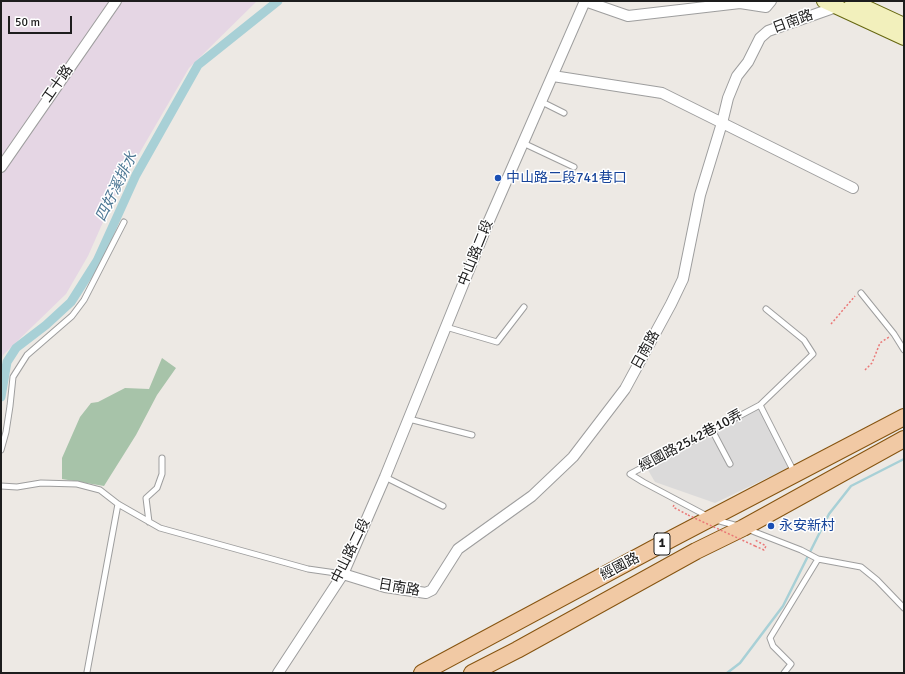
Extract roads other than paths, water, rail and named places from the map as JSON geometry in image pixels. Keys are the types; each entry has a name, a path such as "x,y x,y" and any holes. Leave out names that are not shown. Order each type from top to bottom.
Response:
{"main road":[{"name":"經國路","path":"422,673 795,473 904,417"},
{"name":"經國路","path":"472,673 517,650 696,551 743,528 904,439"}],"street":[{"name":"工十路","path":"1,167 116,1"},
{"name":"中山路二段","path":"278,673 342,574 385,477 488,223 585,1 628,16 740,3 766,7 771,1"},
{"path":"852,1 904,25"},
{"path":"834,3 904,38"},
{"name":"日南路","path":"342,574 385,587 426,593 432,590 458,549 532,496 573,457 625,389 683,279 700,195 728,98 737,76 748,62 760,38 768,31 834,3"},
{"path":"553,76 662,93 853,188"}],"lane":[{"path":"542,102 564,113"},
{"path":"523,143 574,167"},
{"path":"1,450 7,425 13,377 27,355 72,316 84,300 124,222"},
{"path":"861,293 894,334 904,350"},
{"path":"446,326 497,342 524,307"},
{"name":"經國路2542巷10弄","path":"712,518 630,474 760,405 813,354 804,340 766,310"},
{"path":"760,405 795,473"},
{"path":"409,419 472,435"},
{"path":"712,430 730,464"},
{"path":"149,522 146,498 157,488 162,474 162,458"},
{"path":"385,477 443,506"},
{"path":"1,486 17,487 41,483 77,484 100,490 118,504 160,528 308,569 342,574"},
{"path":"87,672 118,504"},
{"path":"712,518 801,550 818,559 861,566 878,580 904,608"},
{"path":"784,673 791,664 772,646 770,638 818,559"}],"waterway":[{"name":"四好溪排水","path":"1,397 7,362 16,348 46,325 71,302 97,261 136,175 198,65 278,1"},
{"path":"727,673 740,663 783,606 829,514 851,486 904,459"}],"place":[{"name":"中山路二段741巷口","path":"498,178"},
{"name":"永安新村","path":"771,526"}]}
